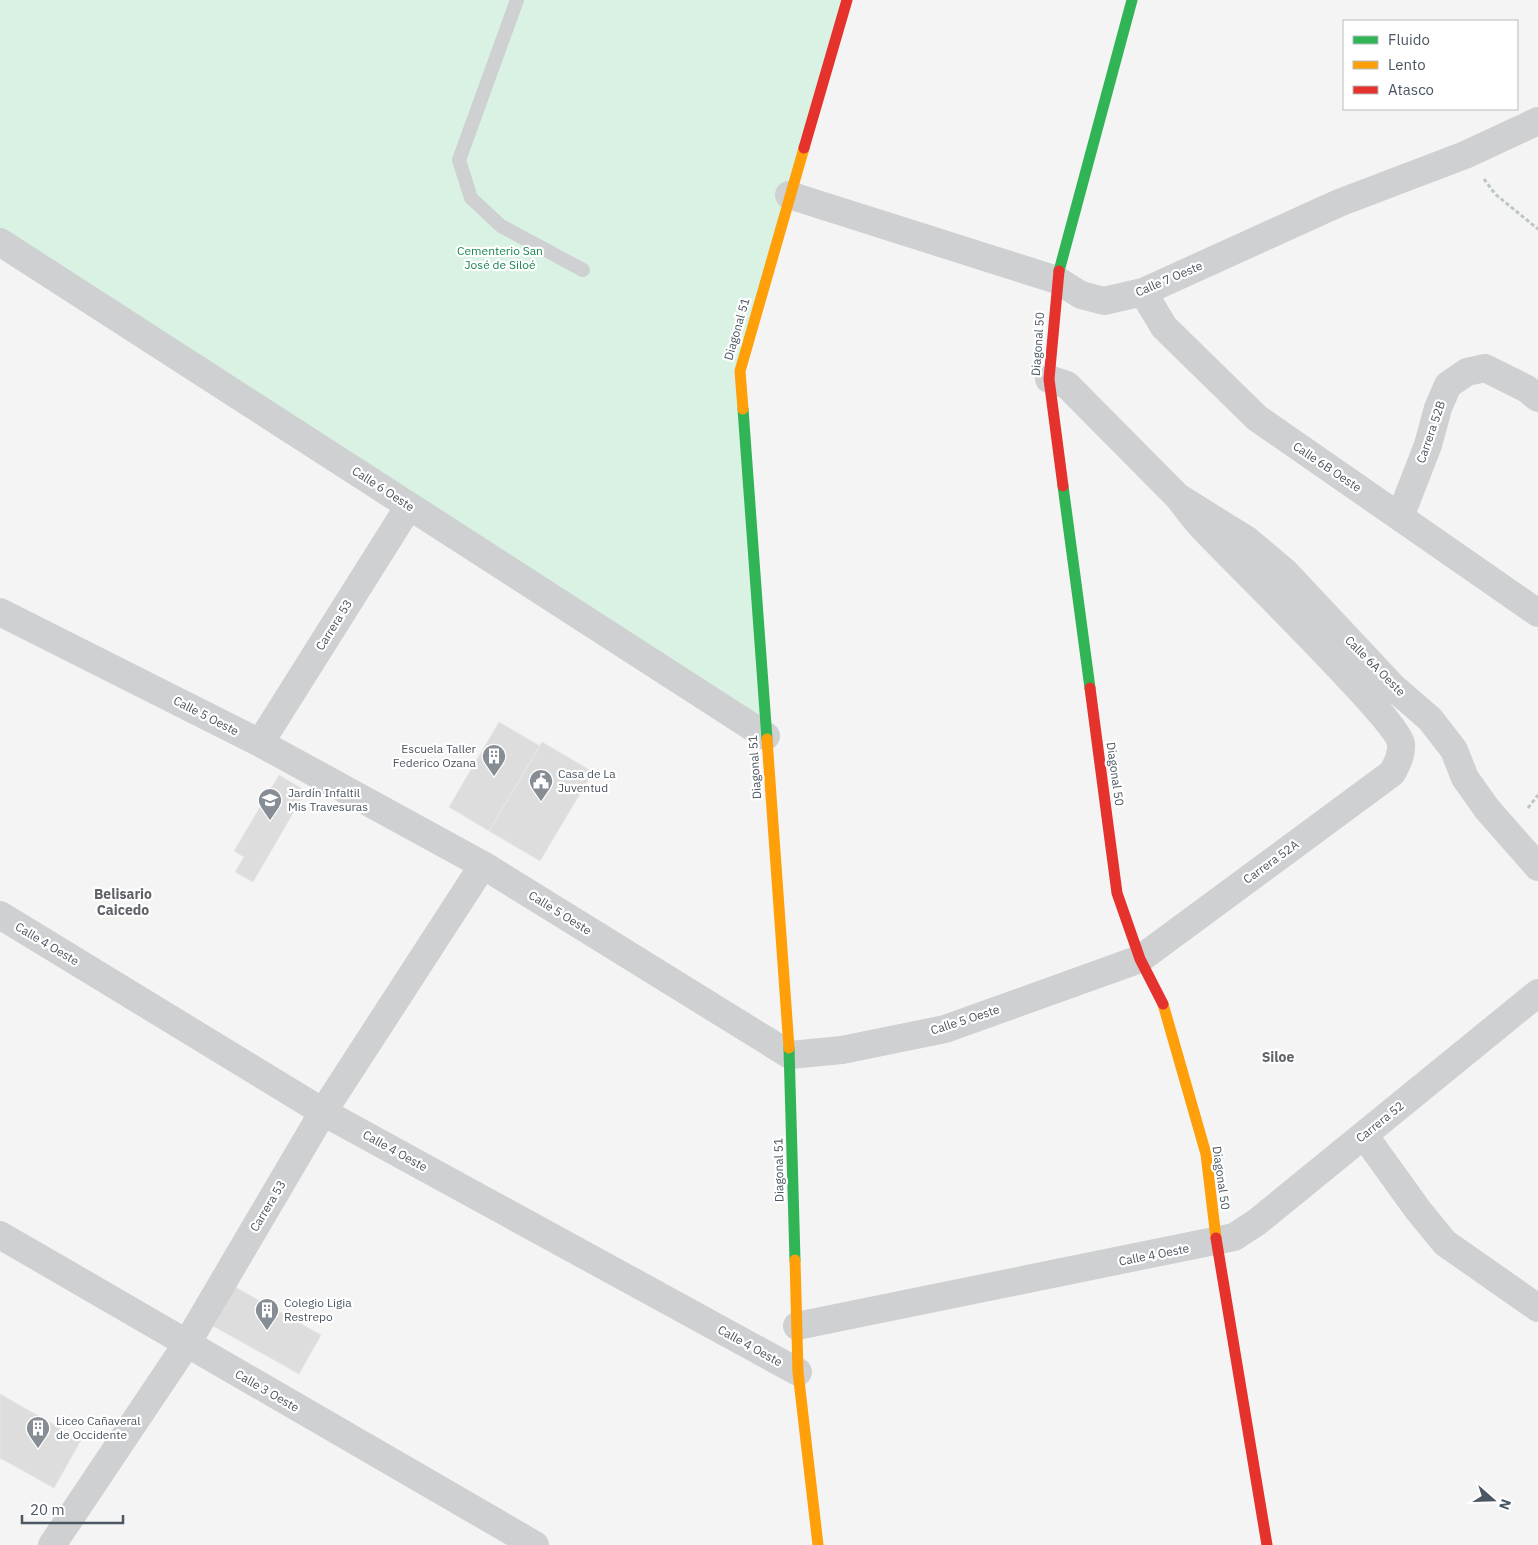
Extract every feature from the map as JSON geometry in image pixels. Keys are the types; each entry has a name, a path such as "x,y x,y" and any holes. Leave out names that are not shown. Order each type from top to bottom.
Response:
{"street":[{"name":"Diagonal 51","path":"818,1545 798,1372 790,1055 740,371 789,195 847,0"},
{"name":"Diagonal 50","path":"1132,0 1057,280 1049,379 1117,893 1140,959 1165,1008 1206,1154 1216,1242 1267,1545"},
{"name":"Calle 7 Oeste","path":"789,195 1057,280 1081,295 1104,300 1144,292 1339,203 1465,155 1538,121"},
{"name":"Calle 6 Oeste","path":"0,242 766,736"},
{"name":"Calle 6B Oeste","path":"1144,292 1164,326 1257,418 1400,518 1439,542 1538,613"},
{"name":"Carrera 52B","path":"1400,518 1428,445 1438,408 1448,385 1467,372 1485,368 1526,389 1538,398"},
{"name":"Calle 6A Oeste","path":"1049,379 1067,384 1178,498 1203,528 1341,671 1389,724 1401,743 1398,762"},
{"name":"Calle 6A Oeste","path":"1178,498 1247,540 1286,573 1393,687 1430,719 1454,750 1465,778 1487,808 1538,867"},
{"name":"Carrera 53","path":"260,743 409,506"},
{"name":"Calle 5 Oeste","path":"0,612 260,743 483,865 790,1055 842,1050 945,1029 1140,959"},
{"name":"Carrera 52A","path":"1140,959 1392,773 1398,762"},
{"name":"Carrera 53","path":"52,1545 186,1345 324,1112 483,865"},
{"name":"Calle 4 Oeste","path":"0,915 324,1112 798,1372"},
{"name":"Carrera 52","path":"1216,1242 1234,1237 1257,1222 1538,993"},
{"path":"1364,1135 1418,1210 1445,1243 1538,1308"},
{"name":"Calle 3 Oeste","path":"0,1235 186,1345 535,1545"},
{"name":"Calle 4 Oeste","path":"797,1326 1216,1242"}],"lane":[{"path":"517,0 460,160 471,198 501,226 583,270"}],"path":[{"path":"1465,155 1495,194 1538,229"}],"green space":[{"name":"Cementerio San José de Siloé","path":"0,0 847,0 740,371 766,736 0,242"}],"building":[{"name":"Escuela Taller Federico Ozana","path":"499,722 540,746 489,831 449,807"},
{"name":"Casa de La Juventud","path":"542,742 593,772 540,861 489,831"},
{"name":"Jardín Infaltil Mis Travesuras","path":"279,775 306,791 253,882 235,872 244,857 234,851"},
{"name":"Colegio Ligia Restrepo","path":"235,1287 321,1335 299,1374 213,1326"},
{"name":"Liceo Cañaveral de Occidente","path":"0,1394 81,1440 54,1488 0,1458"}],"traffic: fast":[{"path":"1059,271 1132,0"},
{"path":"743,409 767,739"},
{"path":"1063,486 1090,688"},
{"path":"789,1048 795,1260"}],"traffic: slow":[{"path":"743,409 740,371 804,148"},
{"path":"767,739 789,1048"},
{"path":"1163,1004 1206,1154 1216,1238"},
{"path":"795,1260 798,1372 818,1545"}],"traffic: jam":[{"path":"804,148 847,0"},
{"path":"1059,271 1049,379 1063,486"},
{"path":"1090,688 1117,893 1140,959 1163,1004"},
{"path":"1216,1238 1267,1545"}],"place":[{"name":"Escuela Taller Federico Ozana","path":"494,777"},
{"name":"Casa de La Juventud","path":"541,802"},
{"name":"Jardín Infaltil Mis Travesuras","path":"270,821"},
{"name":"Colegio Ligia Restrepo","path":"267,1331"},
{"name":"Liceo Cañaveral de Occidente","path":"38,1449"}],"district":[{"name":"Belisario Caicedo","path":"123,902"},
{"name":"Siloe","path":"1278,1057"}]}
